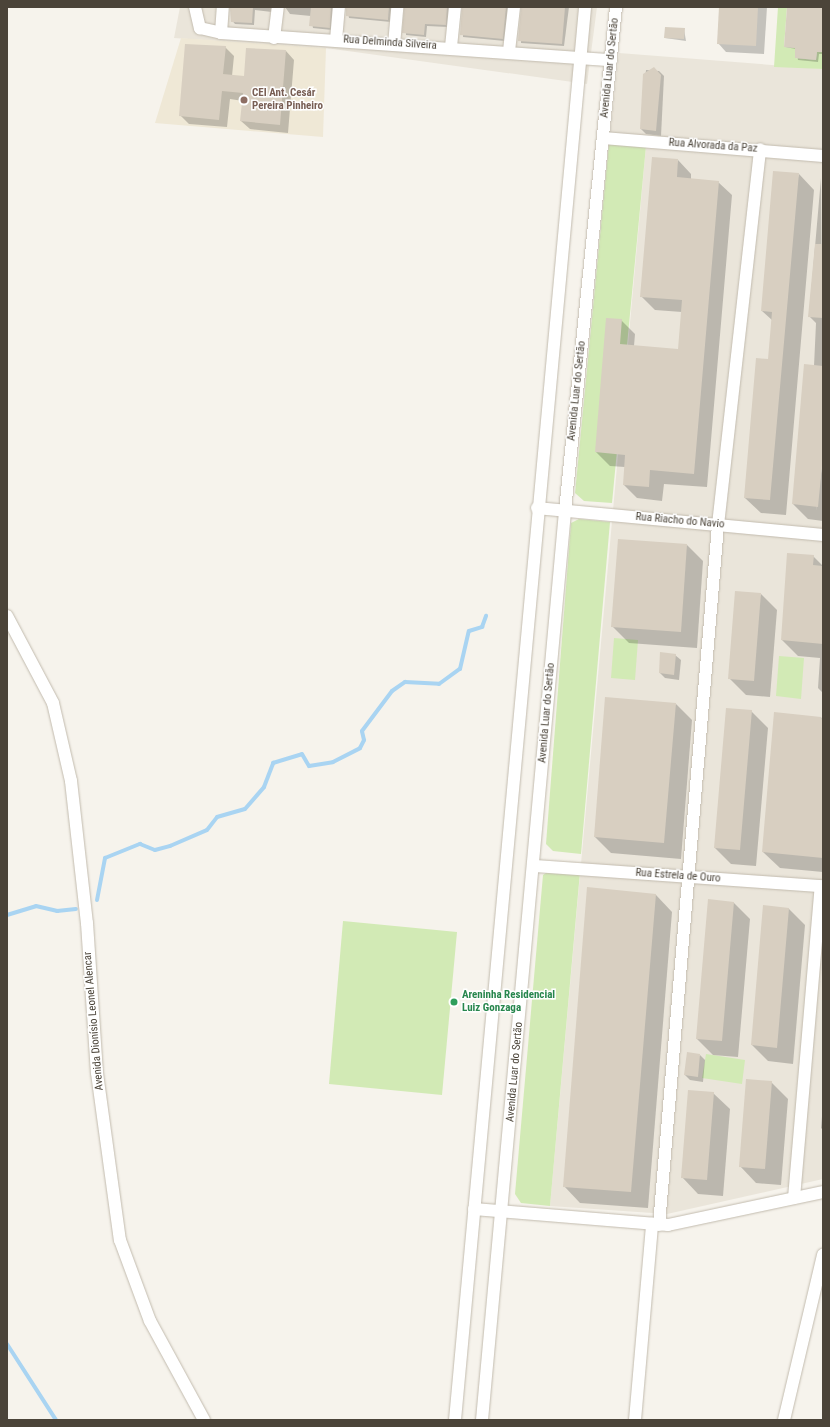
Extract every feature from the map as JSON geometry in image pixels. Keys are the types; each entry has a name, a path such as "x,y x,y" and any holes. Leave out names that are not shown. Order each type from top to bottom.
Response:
{"street":[{"name":"Rua Delminda Silveira","path":"195,7 200,28 221,34 274,38 336,40 394,45 451,47 610,60"},
{"path":"221,34 223,7"},
{"path":"274,38 278,7"},
{"path":"336,40 339,7"},
{"path":"394,45 397,7"},
{"path":"451,47 455,7"},
{"path":"509,51 514,7"},
{"path":"455,1420 537,508 585,7"},
{"name":"Avenida Luar do Sertão","path":"482,1420 503,1211 565,511 616,7"},
{"name":"Rua Alvorada da Paz","path":"603,138 760,149 823,156"},
{"path":"635,1420 656,1224 718,525 760,149"},
{"name":"Rua Riacho do Navio","path":"537,508 823,535"},
{"name":"Avenida Dionísio Leonel Alencar","path":"7,616 53,703 71,781 87,923 97,1073 120,1240 150,1321 204,1420"},
{"name":"Rua Estrela de Ouro","path":"534,866 822,886"},
{"path":"794,1198 822,886"},
{"path":"474,1209 656,1224 678,1224 823,1192"},
{"path":"784,1420 823,1255"}],"shaded area":[{"path":"180,7 597,7 587,84 326,48 174,38"},
{"name":"CEI Ant. Cesár Pereira Pinheiro","path":"181,38 326,48 323,137 155,123"},
{"path":"619,53 823,69 823,1179 667,1214 550,1206 646,146 609,143"}],"green space":[{"path":"778,7 787,7 784,47 795,48 795,58 816,60 817,52 823,52 823,69 774,67"},
{"path":"609,143 646,146 612,503 584,501 575,493"},
{"path":"579,519 610,522 581,854 553,851 546,844 571,523"},
{"path":"614,638 638,640 635,680 611,678"},
{"path":"779,656 804,658 801,699 776,696"},
{"path":"549,871 580,872 550,1206 521,1203 515,1194 543,875"},
{"path":"343,921 457,932 442,1095 329,1084"},
{"path":"706,1054 745,1060 742,1084 702,1078"}],"building":[{"path":"230,7 253,7 252,23 231,22"},
{"path":"311,7 331,7 330,28 309,26"},
{"path":"346,7 389,7 388,20 346,16"},
{"path":"404,7 447,7 446,25 425,24 424,35 402,33"},
{"path":"462,7 506,7 503,39 460,35"},
{"path":"521,7 565,7 562,44 518,41"},
{"path":"719,7 758,7 756,46 717,44"},
{"path":"787,7 823,7 823,52 817,52 816,60 795,58 795,48 784,47"},
{"path":"665,27 685,28 684,39 664,38"},
{"path":"185,44 226,46 223,74 244,76 246,48 286,50 280,125 240,121 243,93 222,91 219,120 179,116"},
{"path":"654,67 661,75 656,131 640,129 643,74"},
{"path":"652,157 678,159 677,177 719,181 694,474 650,470 649,487 623,485 625,455 595,452 606,318 622,319 620,344 678,349 682,300 640,297"},
{"path":"773,171 799,173 770,500 744,498 756,358 768,359 772,312 761,311"},
{"path":"815,244 823,244 823,318 808,317"},
{"path":"804,364 823,366 823,455 818,507 792,504"},
{"path":"618,539 687,544 681,632 611,627"},
{"path":"787,553 814,555 813,565 823,566 823,644 781,640"},
{"path":"735,591 761,593 754,681 728,679"},
{"path":"660,652 676,654 674,675 659,673"},
{"path":"605,697 676,703 664,843 594,837"},
{"path":"726,708 752,710 740,850 714,848"},
{"path":"774,712 821,717 823,721 823,858 762,852"},
{"path":"587,887 656,894 631,1192 563,1187"},
{"path":"708,899 734,902 722,1041 696,1039"},
{"path":"763,905 789,908 777,1048 751,1045"},
{"path":"687,1052 700,1054 698,1077 684,1075"},
{"path":"746,1079 772,1081 765,1169 739,1167"},
{"path":"688,1090 714,1092 707,1180 681,1178"}],"waterway":[{"path":"97,900 105,858 140,844 155,850 170,846 207,830 217,817 245,809 264,787 273,763 302,754 309,766 333,762 360,748 364,740 362,731 392,691 405,682 439,684 460,669 469,631 482,627 486,616"},
{"path":"7,915 36,906 57,911 76,909"},
{"path":"7,1344 56,1420"}],"place":[{"name":"CEI Ant. Cesár Pereira Pinheiro","path":"244,100"},
{"name":"Areninha Residencial Luiz Gonzaga","path":"454,1002"}]}
